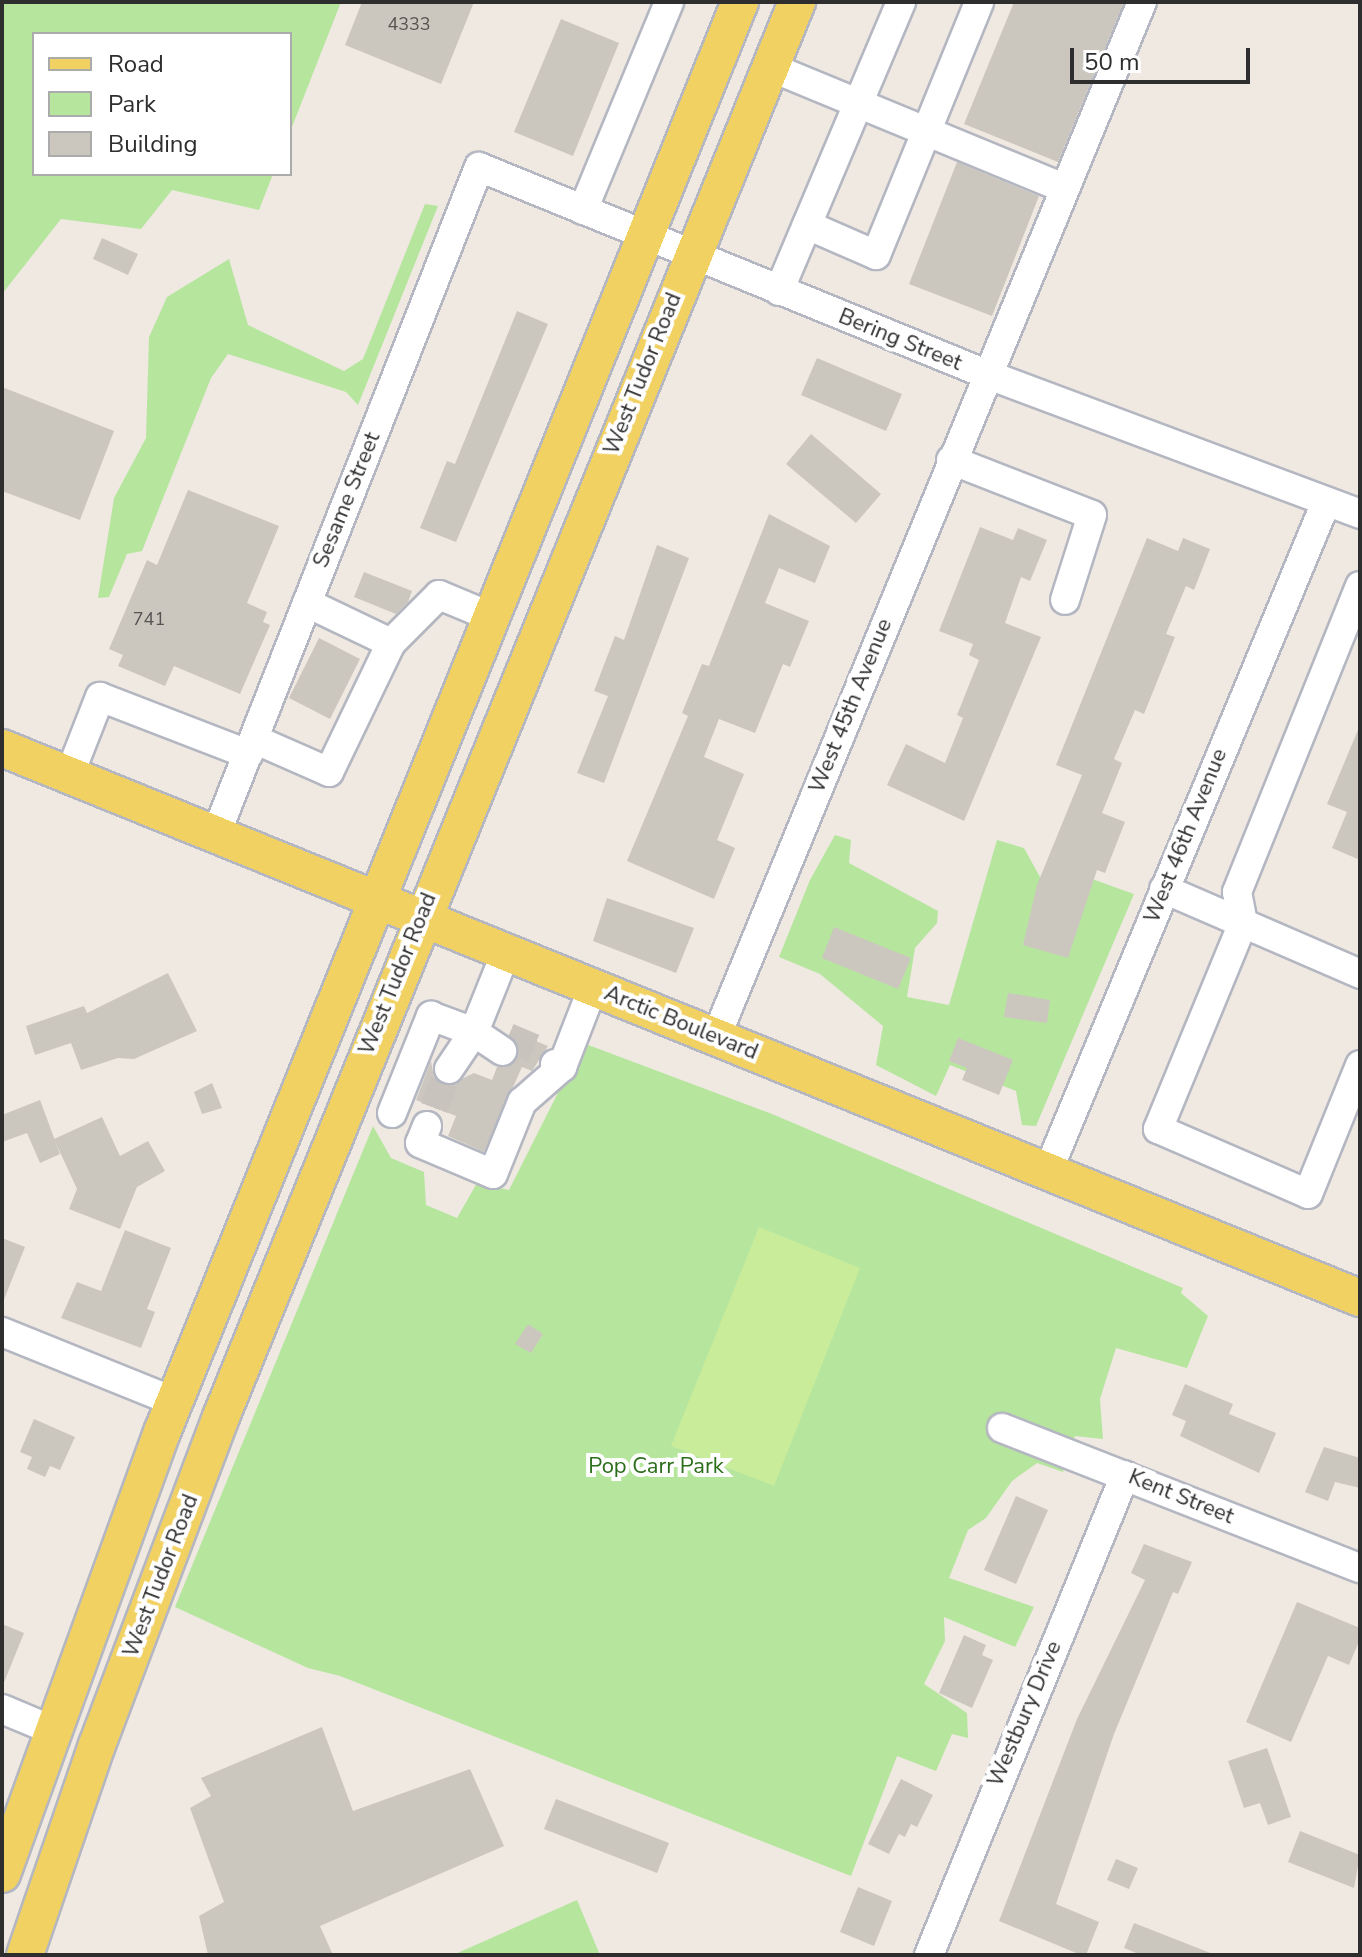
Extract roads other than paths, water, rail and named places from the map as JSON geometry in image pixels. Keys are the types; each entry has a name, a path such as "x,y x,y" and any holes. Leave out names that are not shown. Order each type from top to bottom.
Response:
{"main road":[{"name":"West Tudor Road","path":"25,1955 169,1555 349,1096 797,2"},
{"name":"West Tudor Road","path":"2,1874 52,1730 175,1402 646,236 737,3"},
{"name":"Arctic Boulevard","path":"2,748 1360,1298"}],"street":[{"path":"779,291 901,2"},
{"path":"807,225 876,255 979,2"},
{"name":"West 45th Avenue","path":"716,1037 986,374 1142,2"},
{"path":"583,210 664,3"},
{"path":"770,67 1064,188"},
{"name":"Bering Street","path":"479,167 986,374 1360,514"},
{"name":"Sesame Street","path":"216,834 479,167"},
{"path":"951,460 1092,515 1065,600"},
{"name":"West 46th Avenue","path":"1048,1171 1326,502"},
{"path":"1360,586 1237,892 1243,923 1158,1129 1308,1194 1360,1065"},
{"path":"69,776 100,697 329,772 391,643 439,595 492,617"},
{"path":"307,603 391,643"},
{"path":"1164,889 1360,974"},
{"path":"449,1069 494,1040 506,952"},
{"path":"349,1096 392,1113 430,1117 420,1143 493,1174 522,1102 550,1062 593,987"},
{"path":"388,999 494,1040"},
{"path":"392,1113 431,1016"},
{"path":"2,1332 175,1402"},
{"name":"Kent Street","path":"1002,1428 1360,1568"},
{"name":"Westbury Drive","path":"936,1953 1125,1475"},
{"path":"2,1709 52,1730"}],"tunnel":[{"path":"508,1037 544,1052"},
{"path":"434,1108 449,1069"}],"park label":[{"name":"Pop Carr Park","path":"656,1467"}]}
